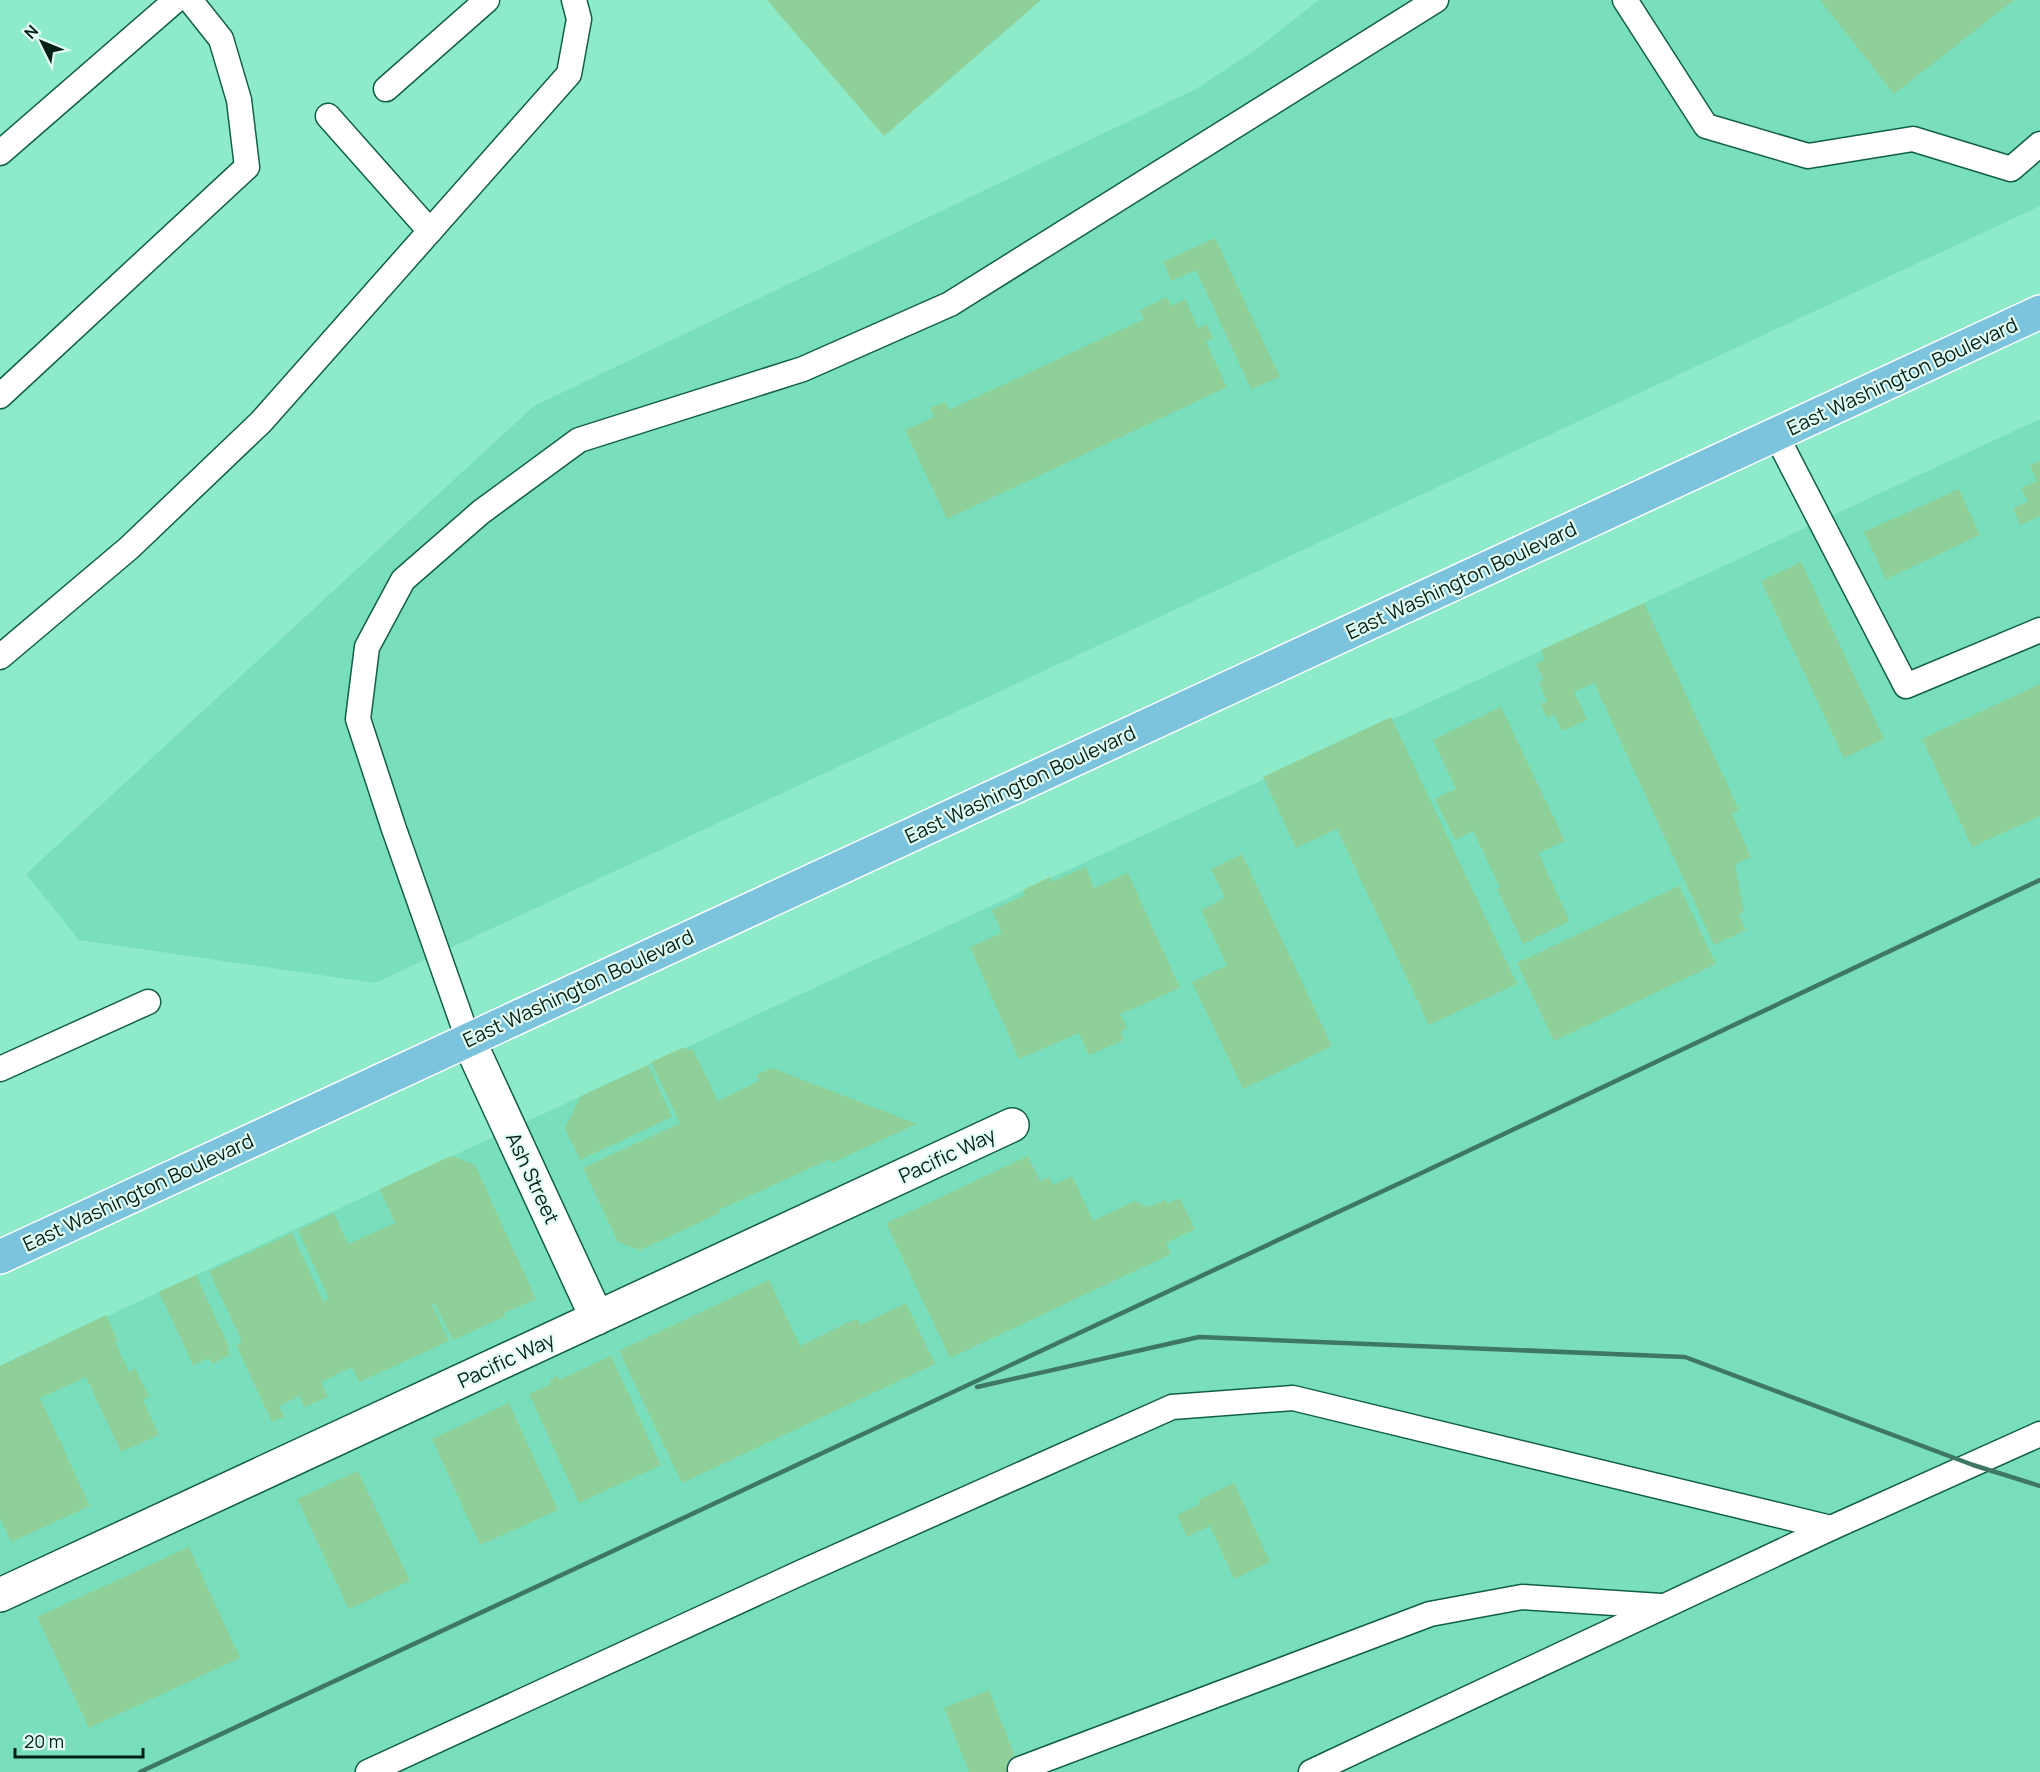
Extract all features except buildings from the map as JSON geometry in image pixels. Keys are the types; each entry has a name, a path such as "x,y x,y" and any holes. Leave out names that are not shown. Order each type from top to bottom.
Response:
{"main road":[{"name":"East Washington Boulevard","path":"0,1257 2040,312"}],"street":[{"name":"Ash Street","path":"468,1039 597,1318"},
{"name":"Pacific Way","path":"0,1594 1012,1125"}],"lane":[{"path":"0,153 176,0"},
{"path":"0,396 247,167 239,100 221,39 190,0"},
{"path":"386,89 487,0"},
{"path":"0,657 129,548 261,422 569,74 579,20 574,0"},
{"path":"468,1039 358,719 367,646 403,580 481,512 579,440 803,369 950,304 1436,0"},
{"path":"1625,0 1706,126 1808,156 1913,139 2011,169 2040,144"},
{"path":"328,116 430,231"},
{"path":"1776,435 1906,686 2040,630"},
{"path":"0,1069 148,1002"},
{"path":"368,1772 800,1573 1172,1407 1293,1398 1831,1528"},
{"path":"1311,1772 1831,1528 2040,1434"},
{"path":"1020,1769 1430,1614 1522,1597 1664,1607"}],"shaded area":[{"path":"1319,0 2040,0 2040,206 375,983 79,940 26,874 534,406 1196,89 1258,48"},
{"path":"2040,419 2040,1772 0,1772 0,1366"}],"railway":[{"path":"140,1772 1413,1177 2040,880"},
{"path":"977,1387 1199,1337 1685,1357 1973,1465 2040,1486"}]}
